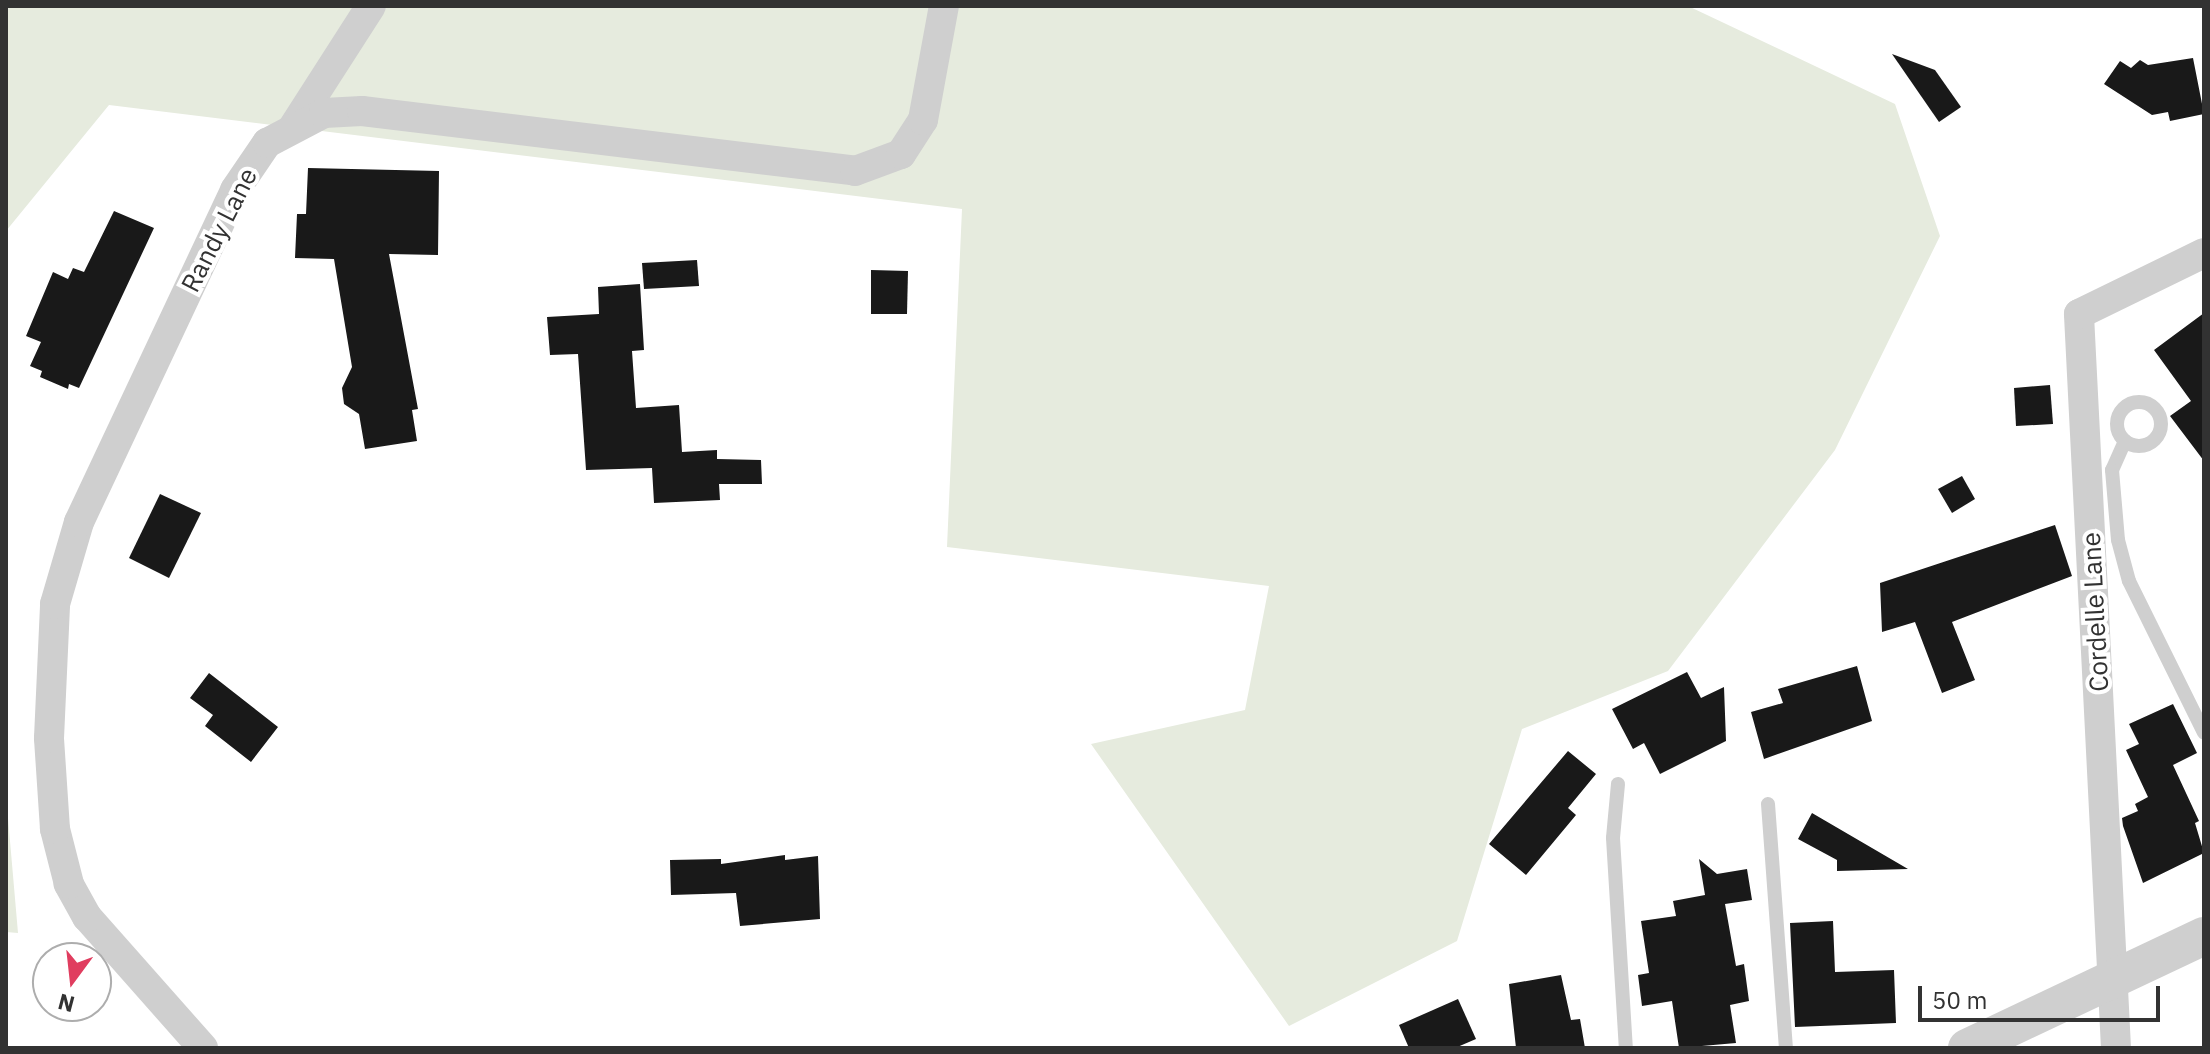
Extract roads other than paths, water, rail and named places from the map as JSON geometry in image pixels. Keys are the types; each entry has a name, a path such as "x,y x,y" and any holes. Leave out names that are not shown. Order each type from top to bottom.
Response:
{"street":[{"path":"291,131 371,6"},
{"name":"Randy Lane","path":"203,1048 87,917 69,884 55,829 49,738 55,604 79,522 235,190 267,143 324,113 362,111 855,171 901,154 923,120 944,6"},
{"name":"Cordelle Lane","path":"2116,1048 2079,314 2204,253"},
{"path":"1967,1048 2204,936"}],"lane":[{"path":"2125,441 2112,470 2121,554 2153,635 2204,733"},
{"path":"1618,784 1613,838 1626,1048"},
{"path":"1768,804 1786,1048"}]}
